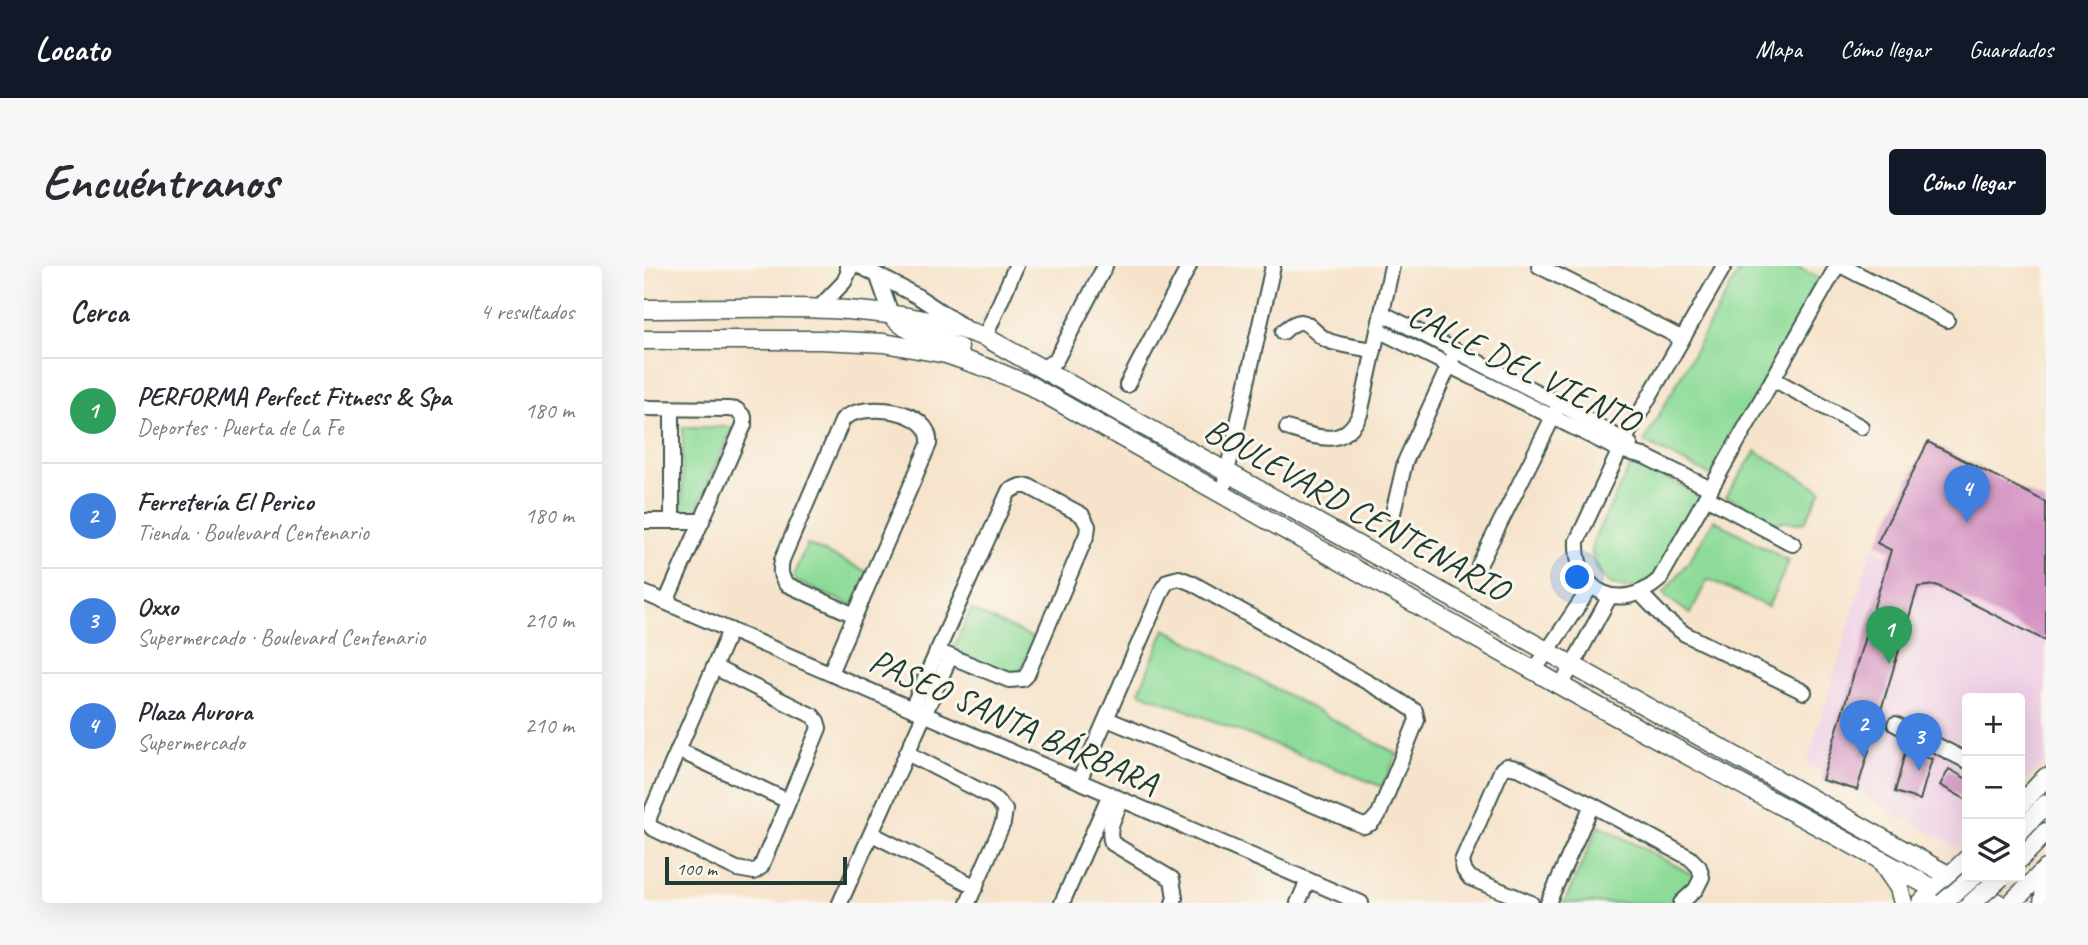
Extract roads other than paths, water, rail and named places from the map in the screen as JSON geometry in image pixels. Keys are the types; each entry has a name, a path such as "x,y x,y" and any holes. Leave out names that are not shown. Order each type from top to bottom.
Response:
{"main road":[{"name":"BOULEVARD CENTENARIO","path":"644,309 817,310 891,314 925,319 979,335 1052,368 1227,472 1998,903"},
{"path":"891,314 906,329 969,353 993,370"},
{"name":"BOULEVARD CENTENARIO","path":"644,340 884,343 946,354 1031,386 1534,671 1880,860 1939,896 1960,903"},
{"path":"2025,797 2046,777"},
{"path":"2025,826 2046,804"},
{"path":"2025,854 2046,832"},
{"path":"1880,860 1899,888 1903,903"},
{"path":"1939,896 1949,877 1962,864"},
{"path":"2025,869 2046,873"},
{"path":"2011,903 2046,873"},
{"path":"2043,903 2046,873"},
{"path":"1921,903 1964,882"},
{"path":"1972,903 1996,882"}],"street":[{"path":"817,310 844,282 849,271 847,266"},
{"path":"860,266 918,296 979,335 1016,266"},
{"path":"1052,368 1105,266"},
{"path":"1127,385 1189,266"},
{"path":"1223,495 1273,266"},
{"path":"1287,428 1324,440 1347,432 1355,424 1360,414 1392,266"},
{"path":"1539,266 1681,338"},
{"path":"1724,266 1622,445 1577,541 1576,558 1580,569 1592,585 1610,596 1640,593 1659,580 1839,266 1947,320"},
{"path":"878,276 891,314"},
{"name":"CALLE DEL VIENTO","path":"1382,313 1560,404 1622,445"},
{"path":"1283,332 1298,323 1306,323 1325,340 1374,350"},
{"name":"CALLE DEL VIENTO","path":"1378,330 1553,418 1644,456 1793,544"},
{"path":"1393,513 1405,462 1456,352"},
{"path":"1773,379 1861,427"},
{"path":"1479,565 1560,404"},
{"path":"644,408 728,409 737,411 744,417 744,425 666,602"},
{"path":"830,673 929,444 928,430 922,425 893,411 872,408 850,414 843,419 780,569 786,584 854,615"},
{"path":"672,409 672,522"},
{"path":"840,903 907,753 918,710 1009,491 1028,486 1082,515 1088,526 1087,534 1027,675 1018,681 1009,680 943,654"},
{"path":"644,522 702,522"},
{"path":"1079,781 1163,588 1168,581 1179,578 1397,699 1416,711 1417,720 1379,814 1364,826 1107,719"},
{"path":"1534,671 1592,585"},
{"name":"PASEO SANTA BÁRBARA","path":"644,593 1361,903"},
{"path":"1640,593 1665,619 1685,634 1804,692"},
{"path":"1561,686 1610,596"},
{"path":"714,667 813,716 817,721 818,728 761,867 754,872 737,869 652,828 648,823 678,750 730,630"},
{"path":"1895,724 1962,758"},
{"path":"678,750 788,801"},
{"path":"907,753 994,798 1005,810 1003,824 968,903"},
{"path":"1531,903 1470,878 1462,861 1502,769 1507,766 1520,769 1592,805 1690,858 1699,866 1702,877 1696,888 1681,903"},
{"path":"1062,903 1116,797"},
{"path":"1116,797 1109,835 1112,843 1172,879 1175,898 1172,903"},
{"path":"1548,903 1592,805"},
{"path":"872,834 976,887"},
{"path":"1298,903 1308,880"}],"place":[{"name":"Plaza Aurora","path":"1967,523"},
{"name":"PERFORMA Perfect Fitness & Spa","path":"1889,664"},
{"name":"Ferretería El Perico","path":"1863,758"},
{"name":"Oxxo","path":"1919,771"}]}
